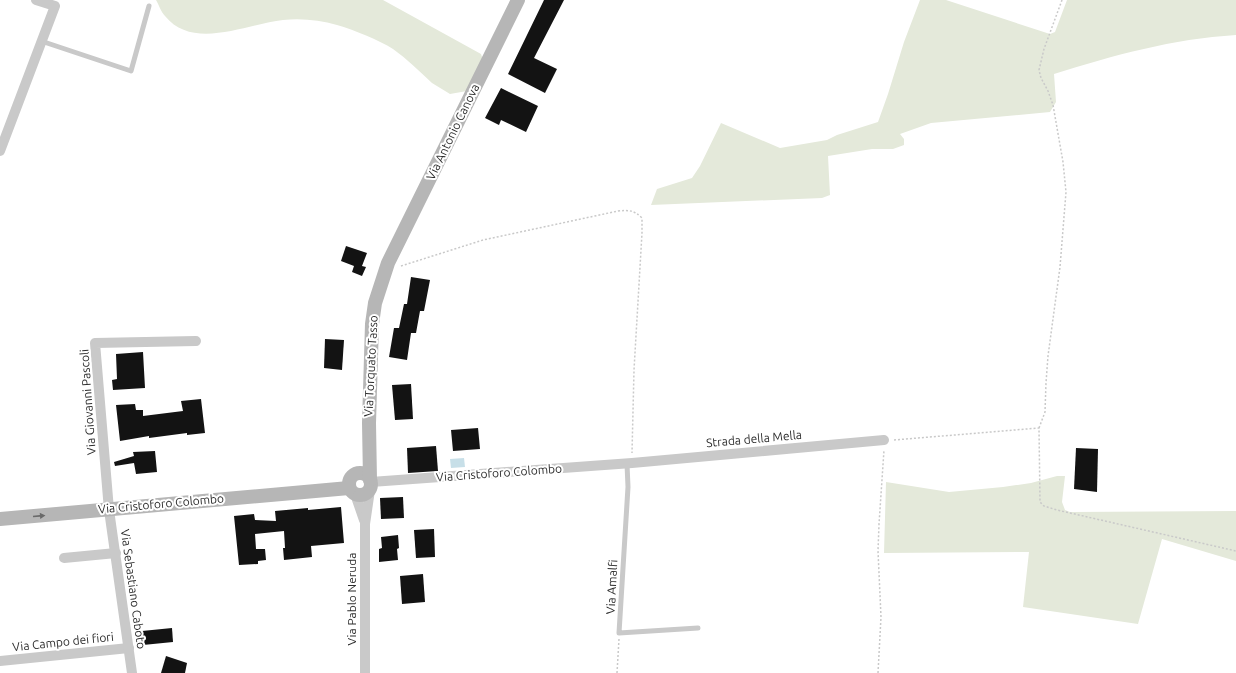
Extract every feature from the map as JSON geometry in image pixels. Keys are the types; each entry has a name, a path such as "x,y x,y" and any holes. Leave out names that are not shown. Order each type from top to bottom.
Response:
{"street":[{"path":"0,151 55,6 36,0"},
{"name":"Via Antonio Canova","path":"386,268 518,0"},
{"name":"Via Torquato Tasso","path":"370,484 369,423 372,324 375,303 386,268"},
{"name":"Via Giovanni Pascoli","path":"109,510 95,343 196,341"},
{"name":"Via Torquato Tasso","path":"353,483 369,423"},
{"name":"Strada della Mella","path":"629,463 884,440"},
{"name":"Via Cristoforo Colombo","path":"0,519 322,489 353,483 362,495 370,484 629,463"},
{"path":"353,483 363,473 369,477 370,484"},
{"name":"Via Pablo Neruda","path":"353,483 365,524"},
{"name":"Via Pablo Neruda","path":"365,673 365,524 370,484"},
{"name":"Via Sebastiano Caboto","path":"109,510 132,673"},
{"path":"64,558 116,553"},
{"name":"Via Campo dei fiori","path":"0,661 129,648"}],"lane":[{"path":"41,41 131,71 149,6"},
{"name":"Via Amalfi","path":"619,633 629,463"},
{"path":"619,633 698,628"}],"path":[{"path":"1062,0 1044,49 1039,70 1053,105 1066,192 1060,267 1048,356 1045,412 1039,428 1040,502 1044,506 1072,514 1236,551"},
{"path":"386,268 401,266 483,240 618,210 632,210 637,213 642,218 642,233 629,463"},
{"path":"878,673 881,617 878,551 884,440 1039,428"},
{"path":"617,673 619,633"}],"shaded area":[{"path":"156,0 383,0 481,54 483,60 467,91 450,94 432,83 393,49 374,39 344,27 331,23 304,19 290,19 269,22 221,33 205,34 190,32 177,26 165,16"},
{"path":"920,0 946,0 1050,34 1055,32 1067,0 1236,0 1236,35 1166,44 1099,60 1054,74 1056,102 1050,112 931,123 900,134 904,139 904,145 893,149 872,149 828,156 830,195 822,198 651,205 657,189 692,178 700,166 721,123 780,148 827,140 837,135 878,122 904,42"},
{"path":"1057,476 1065,476 1062,502 1065,510 1070,512 1236,511 1236,561 1162,539 1138,624 1023,607 1029,552 884,553 886,482 949,492 1031,483"}],"water":[{"path":"464,458 465,467 451,468 450,459"}],"building":[{"path":"544,0 564,0 534,58 557,69 545,93 508,74"},
{"path":"501,88 538,106 526,132 501,120 499,125 485,118"},
{"path":"346,246 367,253 362,266 366,267 362,276 352,272 354,266 341,261"},
{"path":"411,277 430,280 424,311 420,311 416,333 411,333 407,360 389,357 394,328 399,328 404,304 407,304"},
{"path":"325,339 344,340 342,370 324,368"},
{"path":"143,352 145,388 113,390 112,380 117,379 116,354"},
{"path":"411,384 413,419 395,420 392,385"},
{"path":"201,399 205,433 187,435 187,433 149,438 149,436 120,441 116,405 135,404 136,410 143,410 143,416 183,411 181,401"},
{"path":"478,428 480,449 453,451 451,430"},
{"path":"436,446 438,471 408,473 407,448"},
{"path":"1076,448 1098,449 1097,492 1074,489"},
{"path":"155,451 157,472 136,474 134,463 115,466 114,462 134,456 133,452"},
{"path":"403,497 404,518 381,519 380,498"},
{"path":"341,507 344,543 311,546 312,557 284,560 284,531 255,534 256,549 265,549 266,560 258,561 258,564 239,565 234,516 254,514 255,520 276,521 275,511"},
{"path":"434,529 435,557 416,558 414,530"},
{"path":"398,535 398,560 379,562 379,549 382,548 381,537"},
{"path":"423,574 425,602 402,604 400,576"},
{"path":"172,628 173,642 143,645 142,631"},
{"path":"166,656 187,663 185,673 161,673"}]}
